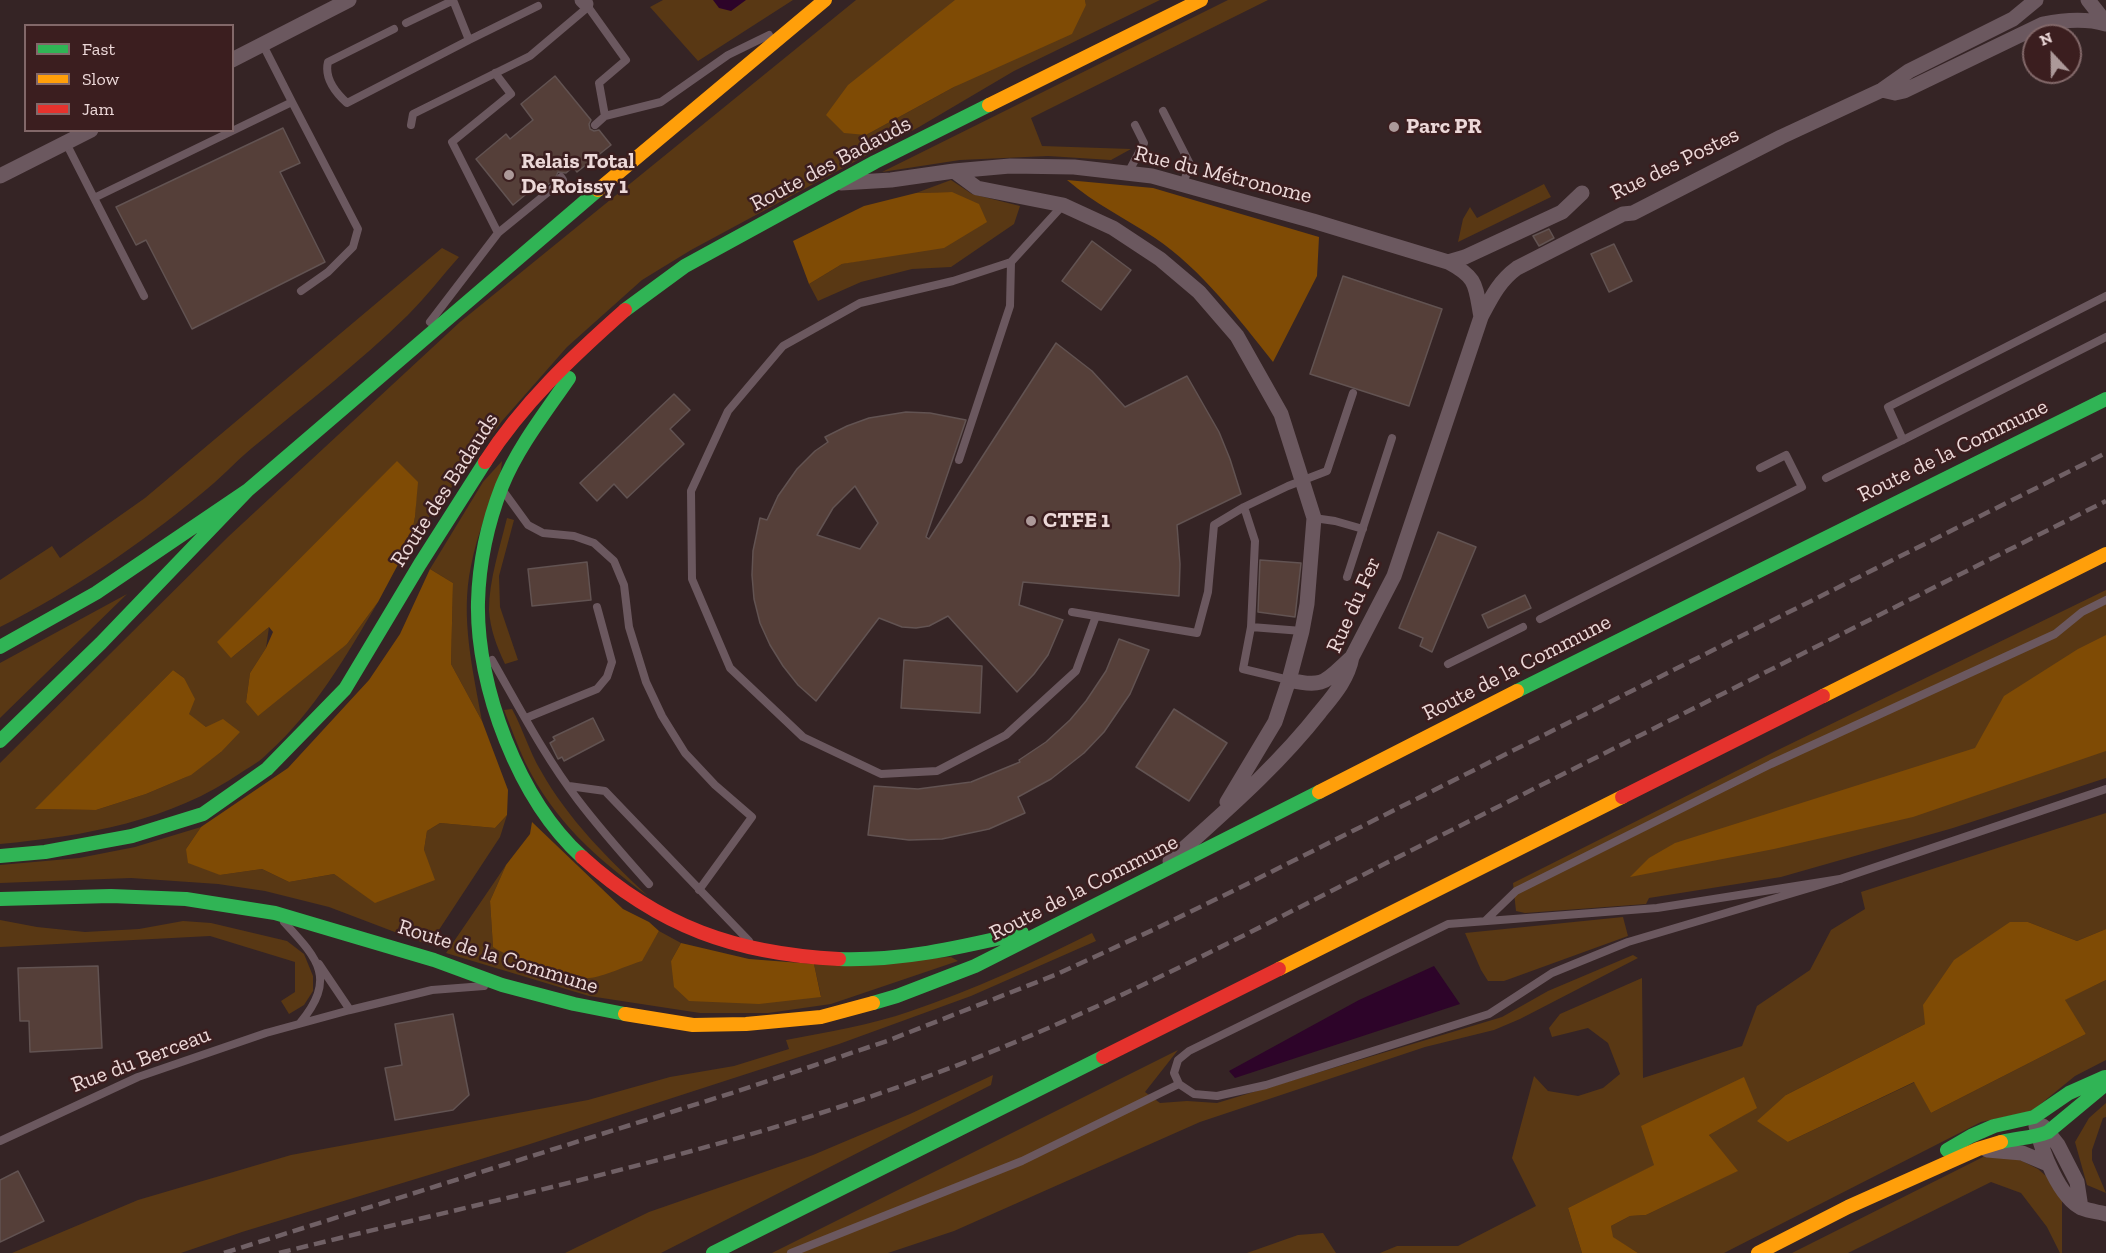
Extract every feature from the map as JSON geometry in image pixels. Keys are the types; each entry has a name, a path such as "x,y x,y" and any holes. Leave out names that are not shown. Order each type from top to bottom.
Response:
{"main road":[{"path":"0,741 101,643 248,490 825,0"},
{"name":"Route des Badauds","path":"0,856 45,852 132,836 203,814 267,769 345,689 420,564 503,434 575,354 635,302 685,266 837,183 1200,0"},
{"path":"599,332 528,436 501,488 483,561 478,602 480,641 491,699 503,737 533,799 563,838 610,883 658,914 705,936 757,950 815,958 884,959 939,952 1053,927"},
{"name":"Route de la Commune","path":"0,899 111,896 186,899 275,913 434,960 502,985 574,1004 638,1017 693,1025 746,1024 821,1017 897,996 975,966 1500,700 2106,399"},
{"path":"0,647 33,631 95,595 248,490"},
{"path":"713,1253 2106,554"},
{"path":"1758,1253 1848,1207 1971,1136 1995,1126 2034,1117 2069,1093 2106,1077"},
{"path":"1848,1207 1978,1149 2020,1137 2043,1134 2106,1084"}],"street":[{"path":"234,59 263,45 328,5 350,0"},
{"name":"Rue des Postes","path":"1496,289 1506,276 1517,268 1623,214 1633,213 1781,137 1882,90 1909,71 2013,19 2036,0"},
{"path":"2088,0 2106,24"},
{"name":"Rue des Postes","path":"1882,90 1895,93 1904,91 2043,24 2059,21 2095,21 2106,24"},
{"path":"0,176 87,132"},
{"name":"Rue du Métronome","path":"837,183 1031,166 1074,167 1152,176 1448,262 1466,272 1472,279 1481,317"},
{"path":"954,171 977,188 1063,205 1113,228 1160,259 1199,292 1237,336 1281,414 1314,518 1307,604 1289,680 1275,722 1216,819"},
{"path":"1448,262 1465,257 1562,212 1582,193"},
{"name":"Rue du Fer","path":"1153,877 1266,774 1301,737 1350,671 1352,657 1394,576 1481,317 1496,289"},
{"path":"1289,680 1311,685 1324,681 1352,657"},
{"path":"2034,1117 2043,1134 2058,1144 2077,1182 2081,1208"},
{"path":"2043,1134 2042,1151 2069,1198 2081,1208 2106,1214"},
{"path":"1978,1149 2022,1153 2048,1164"}],"lane":[{"path":"406,23 452,0 469,40"},
{"path":"411,125 412,114 530,56 585,4 626,60 599,83 605,116"},
{"path":"394,29 328,62 326,71 337,93 347,104 538,6"},
{"path":"595,125 605,116 661,102 728,55 798,22"},
{"path":"263,45 358,229 353,247 328,272 301,291"},
{"path":"495,73 511,94 452,142 498,233"},
{"path":"234,130 292,102"},
{"path":"1163,111 1190,164 1183,184"},
{"path":"1128,173 1144,143 1135,125"},
{"path":"94,198 230,132"},
{"path":"66,143 144,296"},
{"path":"404,357 498,233 563,180 561,177"},
{"path":"1063,205 1011,262 953,281 860,303 783,346 728,411 691,491 692,579 729,668 803,737 881,774 937,771 1006,735 1076,670 1096,616"},
{"path":"959,460 1010,306 1011,262"},
{"path":"1903,440 1888,407 2106,296"},
{"path":"1826,478 2106,337"},
{"path":"1072,612 1197,633 1208,592 1214,525 1244,507 1327,471 1353,393"},
{"path":"1347,577 1392,438"},
{"path":"1540,619 1802,488 1786,455 1760,468"},
{"path":"501,488 528,525 543,533 574,536 594,543 614,561 624,585 629,627 646,682 662,716 693,761 715,785 752,817 699,890"},
{"path":"1244,507 1255,541 1251,627 1243,669 1289,680"},
{"path":"1314,518 1363,529"},
{"path":"1485,921 1516,891 1771,764 2055,634 2082,612 2106,600"},
{"path":"526,718 597,689 607,677 612,663 597,606"},
{"path":"1251,627 1302,632"},
{"path":"1448,664 1523,627"},
{"path":"480,641 538,741 569,786 614,844 649,884"},
{"path":"569,786 605,791 757,950"},
{"path":"1840,879 1657,908 1448,924 1189,1051 1178,1060 1174,1073 1179,1084 1194,1094 1217,1096 1277,1081 1489,1014 1552,973 1629,942 1840,879 2106,789"},
{"path":"275,913 307,946 350,1010"},
{"path":"300,1023 312,1009 320,986 318,963"},
{"name":"Rue du Berceau","path":"0,1141 138,1077 234,1043 350,1010 447,988 502,985"},
{"path":"791,1253 1022,1161 1179,1084"}],"shaded area":[{"path":"663,0 793,0 698,61 650,7"},
{"path":"713,0 746,0 731,11 719,8"},
{"path":"856,0 961,0 866,135 954,87 1086,5 1085,0 1160,0 1014,71 919,127 691,250 642,280 567,347 502,421 410,542 415,517 417,482 231,658 269,627 266,648 250,673 246,702 347,644 378,602 342,662 315,701 285,737 259,761 215,789 157,814 95,831 0,844 0,763 229,536 460,322","holes":["173,670 184,678 188,714 206,727 221,752 186,777 146,794 96,810 36,809"]},
{"path":"955,0 1085,0 1086,5 1072,34 954,87 866,135 844,133 826,115 848,85"},
{"path":"1228,0 1268,0 1031,118 1042,146 1131,149 1111,160 1048,156 960,160 882,172"},
{"path":"951,180 972,194 1020,206 1014,224 951,267 912,269 861,282 818,301 809,284 842,264 878,257 952,192 916,193"},
{"path":"1067,180 1153,188 1319,237 1317,276 1273,362 1247,329 1188,264 1155,238 1099,204"},
{"path":"1544,184 1551,197 1458,242 1463,219 1470,207 1477,218"},
{"path":"952,192 979,204 987,222 944,248 842,264 809,284 793,241 864,206 916,193"},
{"path":"442,248 459,257 408,315 351,367 252,448 208,489 154,531 79,583 0,627 0,580 52,546 60,558 145,498"},
{"path":"397,461 418,482 415,517 410,542 378,602 347,644 258,716 246,702 250,673 273,632 269,627 231,658 217,642"},
{"path":"502,461 477,542 468,585 469,644 482,721 451,664 453,583 430,569 483,482"},
{"path":"507,518 514,520 499,576 500,607 518,660 505,664 494,638 489,599"},
{"path":"430,569 453,583 451,664 482,721 508,790 507,815 495,828 440,823 427,831 424,850 435,880 375,903 334,874 289,882 262,869 220,875 188,863 186,849 201,827 288,768 369,680 400,634"},
{"path":"2106,590 2106,778 1953,828 1781,877 1649,898 1646,904 1525,913 1516,911 1513,883 1782,748"},
{"path":"127,594 0,718 0,663"},
{"path":"2106,635 2106,751 1913,817 1774,849 1630,877 1649,858 1675,843 1975,748 2004,696 2078,649"},
{"path":"173,670 184,678 195,699 189,714 206,727 223,719 240,732 221,752 191,775 146,794 96,810 35,809"},
{"path":"512,709 537,763 563,806 604,853 648,896 578,837 549,802 525,762 504,710"},
{"path":"2106,813 2106,929 2077,941 2028,922 1925,1024 1786,1095 1788,1142 1915,1082 1931,1113 2086,1034 2064,1000 2106,980 2106,1060 2075,1076 2032,1111 1981,1122 1724,1253 1638,1253 1612,1237 1611,1226 1630,1216 1646,1215 1737,1171 1709,1135 1756,1108 1655,1165 1568,1208 1582,1253 1380,1253 1397,1246 1458,1246 1536,1206 1512,1158 1534,1076 1548,1091 1578,1096 1603,1088 1620,1074 1608,1043 1588,1028 1552,1037 1549,1028 1560,1014 1642,978 1643,1078 1742,1046 1757,1006 1810,970 1831,930 1865,909 1861,892"},
{"path":"507,815 500,837 429,945 329,907 265,891 218,884 131,878 0,883 0,865 79,858 135,847 201,827 186,849 220,875 262,869 289,882 334,874 375,902 424,850 427,831 440,823 495,828"},
{"path":"532,822 623,909 649,922 659,931 642,961 589,978 565,977 515,959 493,947 490,901 506,865 530,834"},
{"path":"506,865 490,901 493,947 641,961 659,931 681,943 671,961 821,996 814,964 951,957 958,961 831,1004 768,1013 700,1013 589,996 446,953"},
{"path":"1623,917 1628,936 1504,981 1488,981 1465,933"},
{"path":"0,920 85,932 139,929 183,921 211,923 287,941 304,954 313,976 313,991 304,1005 289,1014 281,1001 295,992 295,962 210,936 0,947"},
{"path":"2010,922 2028,922 2077,941 2106,929 2106,980 2065,1000 2086,1034 1931,1113 1914,1082 1788,1142 1757,1121 1786,1095 1925,1024 1923,1005 1954,960"},
{"path":"1092,933 1096,941 971,996 839,1044 527,1145 242,1232 181,1253 12,1253 138,1200 291,1155 588,1100 670,1077 734,1066 789,1049 786,1040 865,1024 934,1003 1003,975"},
{"path":"681,943 749,959 814,964 821,997 759,1004 689,1001 674,987 671,961"},
{"path":"1633,955 1638,958 1494,1030 1425,1047 1200,1122 954,1231 888,1253 772,1253 1178,1050 1145,1092 1160,1103 1187,1101 1217,1103 1502,1017 1548,991"},
{"path":"1434,966 1460,1004 1235,1078 1229,1071 1359,1000"},
{"path":"993,1075 991,1085 661,1253 565,1253 649,1212 813,1155 910,1114"},
{"path":"1744,1077 1757,1108 1709,1135 1738,1171 1646,1215 1630,1216 1611,1226 1613,1237 1638,1253 1582,1253 1568,1208 1654,1165 1641,1126"},
{"path":"2106,1103 2106,1117 2103,1118 2092,1150 2092,1160 2106,1193 2087,1185 2075,1142 2089,1118"},
{"path":"1983,1157 2016,1158 2038,1169 2053,1182 2062,1200 2062,1253 2047,1227 2021,1193 1991,1182 1848,1253 1792,1253"},
{"path":"1323,1233 1336,1253 1247,1253 1298,1235"}],"building":[{"path":"555,76 591,120 590,129 599,130 611,145 577,172 573,167 566,173 558,172 555,179 546,186 542,181 513,205 476,159 506,134 510,139 533,120 521,104"},
{"path":"283,128 300,163 280,172 325,262 192,329 146,240 136,245 116,207"},
{"path":"1549,229 1554,238 1539,246 1533,236"},
{"path":"1092,241 1131,270 1101,310 1062,281"},
{"path":"1614,244 1632,281 1609,292 1591,254"},
{"path":"1343,276 1442,309 1409,406 1310,374"},
{"name":"CTFE 1","path":"1056,343 1092,371 1125,407 1187,376 1219,432 1241,494 1177,525 1180,564 1179,596 1023,582 1019,605 1063,620 1048,655 1017,692 948,616 929,626 916,628 902,627 879,618 816,701 798,685 783,666 760,623 754,599 752,575 753,551 760,518 767,520 778,496 797,469 828,442 825,437 869,418 906,412 930,413 966,420 926,537 929,539","holes":["855,486 878,523 860,549 817,535 833,508"]},
{"path":"674,394 690,410 670,429 684,444 627,498 614,484 597,501 580,483"},
{"path":"1438,532 1476,547 1432,652 1420,646 1423,638 1399,628"},
{"path":"1260,560 1301,563 1295,617 1258,612"},
{"path":"587,562 591,600 532,606 528,569"},
{"path":"1525,595 1531,608 1488,628 1482,615"},
{"path":"1119,639 1149,650 1130,694 1104,732 1084,753 1051,779 1018,797 1025,813 989,829 942,839 909,840 868,835 874,786 918,789 971,782 1020,762 1019,760 1046,742 1070,720 1086,701 1106,671"},
{"path":"904,660 982,666 980,713 901,708"},
{"path":"1174,709 1227,743 1189,801 1136,767"},
{"path":"593,718 604,740 564,761 562,757 558,759 550,743 555,740 553,737"},
{"path":"98,966 102,1048 30,1052 29,1021 20,1021 18,968"},
{"path":"453,1014 469,1095 453,1110 395,1120 385,1068 402,1065 395,1024"},
{"path":"18,1171 44,1221 0,1242 0,1180"}],"railway":[{"path":"224,1253 735,1092 887,1041 1055,975 1239,888 2106,453"},
{"path":"279,1253 684,1153 844,1105 987,1054 1113,999 1236,939 2106,501"}],"traffic: fast":[{"path":"625,310 685,266 875,162 989,105"},
{"path":"0,741 101,643 248,490 598,190"},
{"path":"569,378 524,444 502,486 485,543 478,602 479,635 485,670 493,705 506,740 521,774 539,805 559,833 582,857"},
{"path":"1517,691 2106,399"},
{"path":"0,856 45,852 132,836 203,814 267,769 345,689 485,462"},
{"path":"0,647 96,593 248,490"},
{"path":"873,1003 975,966 1319,792"},
{"path":"0,899 111,896 186,899 275,913 434,960 502,985 574,1004 625,1014"},
{"path":"839,959 909,955 1022,933"},
{"path":"713,1253 1103,1057"},
{"path":"1947,1150 1994,1126 2034,1117 2069,1093 2105,1077"},
{"path":"2001,1142 2048,1132 2106,1084"}],"traffic: slow":[{"path":"598,190 825,0"},
{"path":"989,105 1201,0"},
{"path":"1823,696 2106,554"},
{"path":"1319,792 1517,691"},
{"path":"1279,969 1622,797"},
{"path":"625,1014 693,1025 746,1024 821,1017 873,1003"},
{"path":"1758,1253 1848,1207 1978,1149 2001,1142"}],"traffic: jam":[{"path":"485,462 515,420 549,382 625,310"},
{"path":"1622,797 1823,696"},
{"path":"582,857 640,902 670,919 701,932 767,951 839,959"},
{"path":"1103,1057 1279,969"}],"place":[{"name":"Parc PR","path":"1394,127"},
{"name":"Relais Total De Roissy 1","path":"509,175"},
{"name":"CTFE 1","path":"1031,521"}]}
